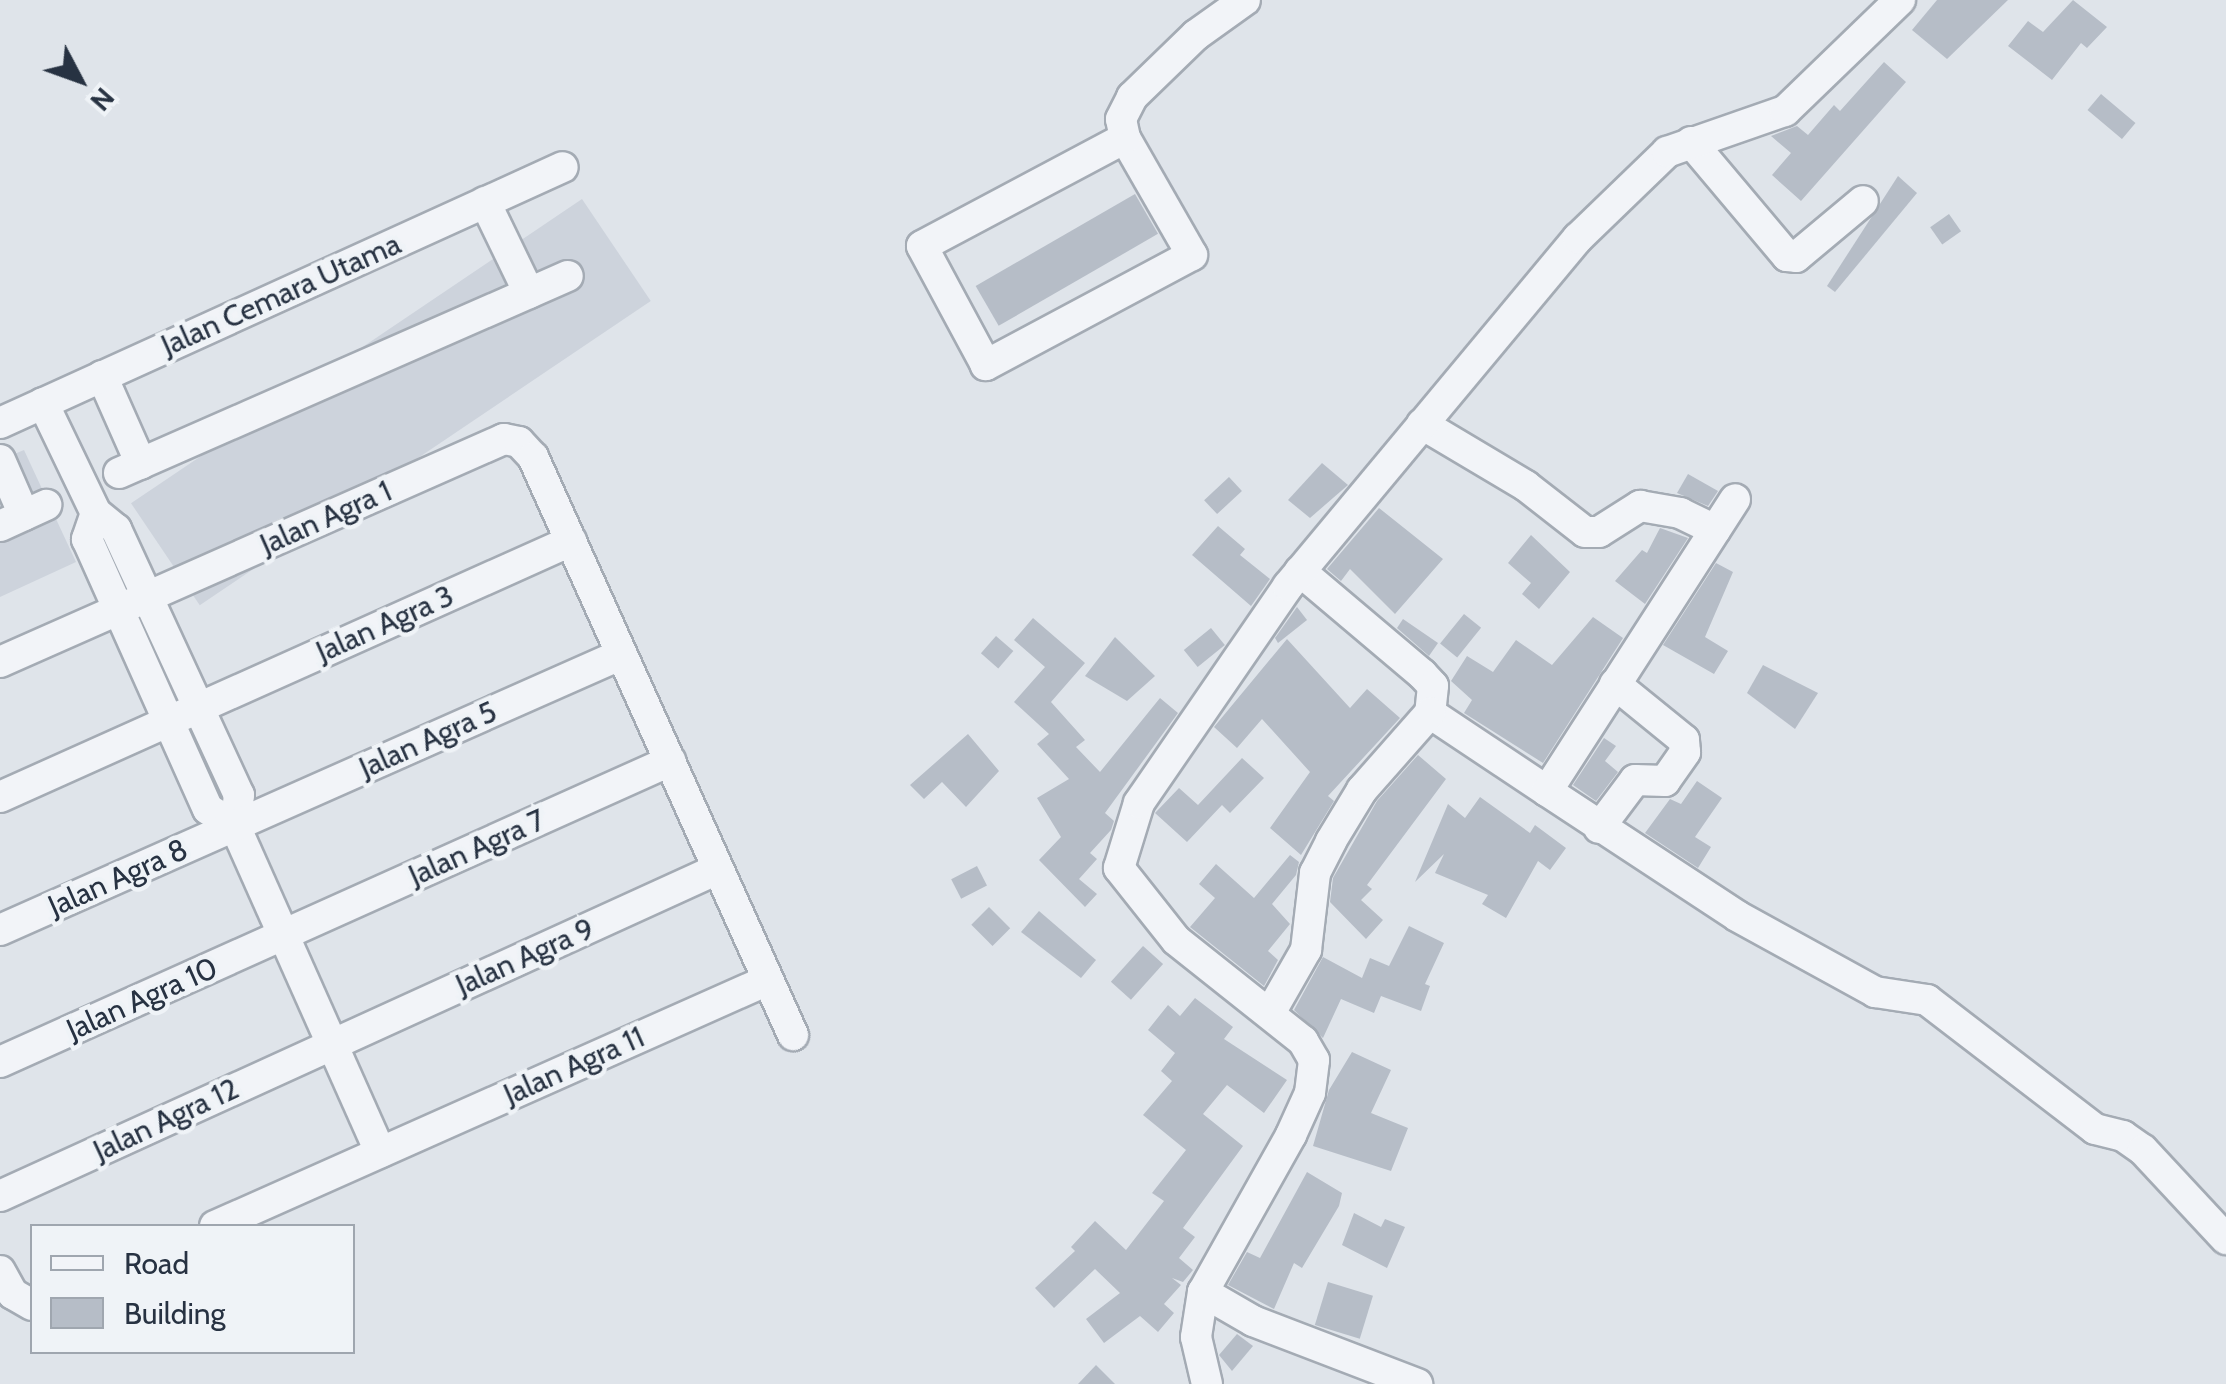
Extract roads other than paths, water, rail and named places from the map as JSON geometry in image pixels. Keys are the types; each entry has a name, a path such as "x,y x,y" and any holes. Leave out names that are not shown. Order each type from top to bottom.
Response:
{"street":[{"path":"1125,138 922,246 986,365 1192,255 1125,138 1121,120 1132,97 1244,0"},
{"path":"1207,1384 1196,1337 1203,1292 1310,1093 1314,1060 1302,1041 1158,922 1120,868 1118,856 1139,804 1184,730 1300,571 1578,238 1667,152 1785,110 1900,0"},
{"path":"1692,142 1787,256 1796,257 1863,202"},
{"name":"Jalan Cemara Utama","path":"0,423 563,167"},
{"path":"486,202 529,293"},
{"path":"102,376 130,468 568,276"},
{"path":"43,403 96,513 116,529 239,796 235,826 380,1152"},
{"path":"1422,424 1526,486 1584,532 1599,532 1640,506 1666,509 1715,530"},
{"name":"Jalan Agra 1","path":"0,662 504,439 519,442 533,457 571,541"},
{"path":"0,460 23,515"},
{"path":"1547,791 1734,500"},
{"path":"96,513 86,539 208,809 235,826"},
{"path":"571,541 793,1035"},
{"name":"Jalan Agra 3","path":"0,797 571,541"},
{"path":"1270,1013 1306,950 1315,873 1362,790 1430,714 1433,686 1300,571"},
{"name":"Jalan Agra 5","path":"235,826 622,654"},
{"path":"1599,828 1635,780 1665,781 1685,752 1684,740 1615,684"},
{"path":"1430,714 1681,884 1875,992 1927,1000 2096,1129 2124,1136 2143,1150 2226,1239"},
{"name":"Jalan Agra 7","path":"284,935 670,761"},
{"name":"Jalan Agra 8","path":"0,930 235,826"},
{"name":"Jalan Agra 9","path":"332,1044 718,869"},
{"name":"Jalan Agra 10","path":"0,1062 284,935"},
{"name":"Jalan Agra 11","path":"219,1224 768,980"},
{"name":"Jalan Agra 12","path":"0,1196 332,1044"},
{"path":"0,1272 13,1294 30,1304"},
{"path":"1203,1292 1253,1321 1417,1384"}]}
